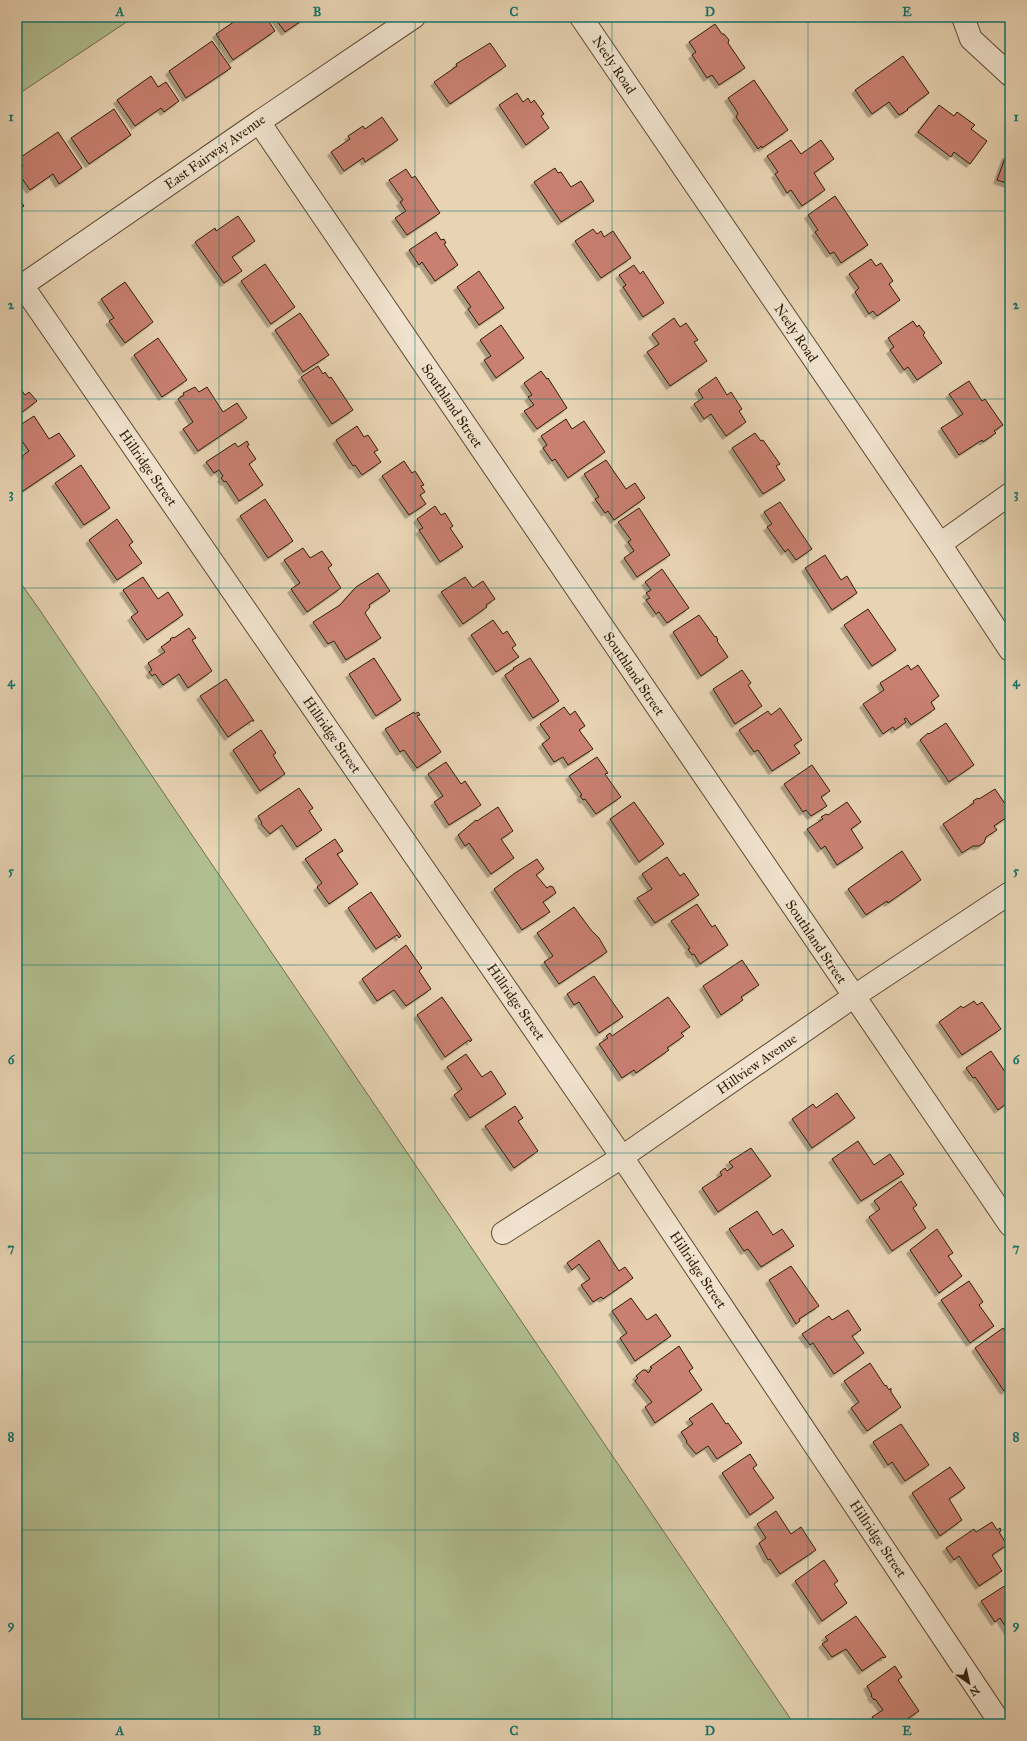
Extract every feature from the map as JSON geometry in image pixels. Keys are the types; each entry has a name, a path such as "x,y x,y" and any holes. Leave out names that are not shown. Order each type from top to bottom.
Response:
{"street":[{"name":"East Fairway Avenue","path":"20,287 414,17"},
{"name":"Neely Road","path":"581,17 940,544 1010,650"},
{"path":"963,17 971,39 1010,75"},
{"name":"Southland Street","path":"259,122 853,997 1010,1225"},
{"name":"Hillridge Street","path":"20,287 622,1156 1001,1724"},
{"path":"940,544 1010,494"},
{"name":"Hillview Avenue","path":"503,1233 622,1156 853,997 1010,893"}],"green space":[{"path":"17,17 134,17 17,95"},
{"path":"17,578 39,609 794,1724 17,1724"}],"building":[{"path":"241,17 266,17 275,31 233,60 216,34"},
{"path":"274,17 307,17 285,32"},
{"path":"715,24 722,34 724,34 729,40 728,43 745,68 719,85 712,75 707,78 692,55 696,52 689,42"},
{"path":"212,41 231,68 186,98 169,71"},
{"path":"490,43 506,66 450,104 434,82 457,66 456,64"},
{"path":"903,56 929,93 907,109 908,110 899,115 889,102 872,114 855,90"},
{"path":"151,76 158,87 166,82 179,101 164,112 161,108 135,126 117,100"},
{"path":"754,80 788,130 762,148 761,146 758,149 736,117 738,113 728,98"},
{"path":"517,93 523,102 528,98 531,103 534,100 544,114 541,116 549,128 526,145 499,105"},
{"path":"939,105 954,116 957,112 975,125 971,129 987,141 970,164 954,152 951,157 918,132"},
{"path":"114,109 131,135 89,164 71,138"},
{"path":"382,117 398,140 365,162 363,158 344,171 331,152 350,139 348,136 363,126 365,129"},
{"path":"58,132 82,168 59,184 53,174 30,190 17,171 23,166 18,159"},
{"path":"791,140 801,154 821,140 834,159 814,173 825,190 802,206 791,190 787,193 775,174 778,172 767,156"},
{"path":"1006,155 1010,156 1010,190 1008,189 1009,184 997,180"},
{"path":"555,168 558,173 561,172 571,187 581,181 594,201 561,222 534,182"},
{"path":"406,169 412,178 415,176 440,213 407,235 395,218 406,211 400,202 403,200 389,180"},
{"path":"17,196 24,206 17,211"},
{"path":"835,196 868,245 841,263 834,252 830,254 815,232 818,230 808,215"},
{"path":"238,216 255,241 232,257 242,271 224,283 195,242 215,228 216,231"},
{"path":"593,229 597,234 601,231 604,237 613,231 631,258 601,278 575,241"},
{"path":"436,232 441,240 444,239 446,243 444,244 458,265 435,281 422,262 419,265 409,250"},
{"path":"871,259 876,266 881,263 893,281 889,284 900,300 877,316 873,311 869,314 855,292 859,288 849,274"},
{"path":"265,264 295,307 271,324 241,281"},
{"path":"634,265 640,274 643,271 664,303 643,317 623,287 626,285 619,275"},
{"path":"479,271 504,308 479,325 468,309 471,307 457,287"},
{"path":"125,282 153,322 125,343 109,321 114,318 101,299"},
{"path":"300,313 329,355 303,372 275,330"},
{"path":"674,318 680,327 686,323 698,340 694,342 707,361 670,386 647,352 659,344 652,334"},
{"path":"913,321 917,327 919,325 925,333 923,335 942,363 917,380 908,367 904,370 890,350 894,347 888,338"},
{"path":"501,325 524,358 496,378 484,360 491,356 480,340"},
{"path":"158,338 187,380 162,397 134,355"},
{"path":"318,366 323,374 325,372 329,378 331,377 353,410 332,424 301,377"},
{"path":"541,371 547,379 548,378 567,408 537,429 524,411 534,405 528,397 532,395 524,383"},
{"path":"716,377 727,395 731,392 742,409 739,411 746,422 726,436 711,414 704,419 694,404 703,398 698,390"},
{"path":"969,381 982,401 985,399 1003,425 994,431 996,433 983,442 982,440 959,455 941,428 963,414 949,394"},
{"path":"17,384 25,395 29,392 37,401 17,416"},
{"path":"195,387 199,392 207,387 223,412 237,403 247,418 198,451 183,429 193,422 178,399 184,395 183,393"},
{"path":"34,416 49,439 59,433 75,456 20,493 17,488 17,460 18,462 23,458 22,456 29,451 17,434 17,427"},
{"path":"566,419 572,429 584,421 605,452 568,478 555,459 552,461 543,448 547,445 541,436"},
{"path":"357,426 364,437 368,435 378,450 374,452 381,462 362,475 355,465 353,466 336,440"},
{"path":"755,433 761,441 763,440 780,464 776,466 785,480 763,494 732,448"},
{"path":"247,441 249,445 247,446 256,459 249,464 263,485 239,501 226,481 224,482 221,478 223,476 219,470 214,473 206,462 235,443 238,447"},
{"path":"606,460 626,489 635,483 645,498 614,520 608,511 605,513 595,499 599,497 584,474"},
{"path":"404,461 412,473 415,471 424,485 421,486 425,492 420,495 426,504 409,515 382,476"},
{"path":"81,465 110,508 84,525 55,483"},
{"path":"265,499 293,541 268,558 240,516"},
{"path":"780,502 812,549 796,560 788,549 785,552 767,527 772,524 764,512"},
{"path":"435,506 441,515 445,513 453,526 450,528 463,547 440,562 419,530 423,528 417,519"},
{"path":"639,508 670,555 637,577 624,558 634,551 628,542 631,540 618,522"},
{"path":"117,519 133,542 129,545 142,563 117,580 89,540"},
{"path":"303,548 310,558 322,551 332,565 328,568 341,588 307,612 291,589 300,583 284,560"},
{"path":"825,555 841,580 847,576 857,593 832,610 805,568"},
{"path":"662,569 689,608 667,623 659,612 656,614 646,600 650,598 646,593 651,590 645,582"},
{"path":"378,573 390,591 369,605 370,607 365,613 381,638 346,660 334,641 328,644 313,622 340,605 356,587"},
{"path":"143,577 158,599 168,592 183,615 147,640 131,617 138,612 123,590"},
{"path":"465,577 473,588 483,581 495,599 486,605 487,607 463,624 441,592"},
{"path":"868,609 896,650 872,666 844,625"},
{"path":"699,615 715,637 716,636 717,641 728,657 701,676 673,632"},
{"path":"493,620 503,634 507,631 516,645 512,648 519,657 496,672 471,635"},
{"path":"189,628 196,638 192,640 212,671 188,688 179,674 163,685 155,674 152,676 149,672 152,670 148,663 165,652 161,647 171,640 170,639"},
{"path":"374,658 401,700 376,716 349,674"},
{"path":"530,658 559,701 533,718 505,676 514,669 513,668"},
{"path":"908,665 911,670 918,665 939,696 931,702 935,709 911,725 906,718 904,719 906,722 895,730 893,727 883,734 863,704 884,690 880,683"},
{"path":"742,670 751,683 748,685 762,706 735,724 713,689"},
{"path":"226,679 254,721 251,721 228,737 200,696"},
{"path":"564,707 570,715 575,711 585,726 579,730 593,749 568,765 563,757 554,762 542,744 550,738 540,724"},
{"path":"780,708 802,740 794,745 800,753 772,771 758,750 754,752 739,730 768,711 771,715"},
{"path":"414,712 415,714 418,712 420,715 417,716 441,752 417,768 404,750 400,752 385,729"},
{"path":"946,723 974,765 949,782 920,740 928,733 929,734"},
{"path":"261,730 276,753 273,755 285,774 260,791 233,750"},
{"path":"597,757 608,773 605,774 621,797 596,814 585,799 583,800 580,796 582,795 569,776"},
{"path":"446,762 461,784 465,781 481,805 449,825 434,802 443,796 428,774"},
{"path":"812,765 830,791 821,797 827,806 811,816 806,810 803,812 784,784"},
{"path":"299,788 313,808 309,811 322,830 297,847 282,825 270,834 261,824 262,823 258,816"},
{"path":"995,789 1010,811 1010,815 994,826 997,830 986,837 984,843 979,846 973,846 962,853 943,824 974,803 973,801"},
{"path":"634,802 664,844 639,862 610,819"},
{"path":"847,802 861,822 851,829 863,848 837,865 825,846 821,849 807,829 823,819 821,817 826,814 828,815"},
{"path":"498,807 513,831 501,839 514,858 491,874 469,843 465,846 458,835 476,820 477,821"},
{"path":"335,839 343,851 337,854 358,884 329,904 317,887 322,883 305,859"},
{"path":"902,851 921,880 888,903 887,901 866,915 848,889"},
{"path":"667,857 680,876 684,873 699,895 655,923 637,898 652,889 642,874"},
{"path":"537,859 544,869 536,875 547,888 550,886 553,887 556,893 543,902 550,912 522,930 494,889"},
{"path":"371,892 401,936 399,938 397,935 376,949 348,908"},
{"path":"697,904 712,927 715,925 728,945 700,964 694,954 692,955 688,949 690,948 671,921"},
{"path":"574,907 591,930 599,938 607,952 559,984 544,962 553,956 537,933"},
{"path":"406,945 422,968 419,971 431,989 406,1006 394,990 377,1001 362,979"},
{"path":"742,960 759,985 741,997 743,1000 721,1015 703,986"},
{"path":"594,976 623,1017 599,1033 579,1002 574,1005 567,994"},
{"path":"442,997 472,1040 470,1042 469,1040 445,1057 417,1015"},
{"path":"668,997 690,1027 681,1033 684,1036 667,1048 669,1050 636,1073 634,1070 622,1078 599,1044 608,1038 606,1036 610,1033 612,1036"},
{"path":"974,1001 977,1005 982,1002 1001,1029 962,1055 939,1022 961,1006 963,1008"},
{"path":"991,1051 1010,1079 1010,1101 998,1110 975,1077 973,1078 966,1068"},
{"path":"466,1054 482,1077 491,1071 506,1094 470,1118 454,1095 462,1089 447,1067"},
{"path":"837,1093 855,1118 812,1148 792,1119 813,1104 816,1108"},
{"path":"515,1106 523,1118 518,1121 538,1151 514,1168 485,1126"},
{"path":"858,1141 874,1165 890,1154 904,1174 861,1201 832,1159"},
{"path":"751,1148 771,1176 718,1212 702,1188 722,1175 720,1172 725,1168 727,1171 733,1167 729,1162"},
{"path":"901,1181 917,1205 913,1208 926,1228 892,1251 869,1217 880,1209 874,1201"},
{"path":"757,1211 773,1235 782,1229 794,1246 761,1267 748,1249 744,1251 729,1229"},
{"path":"937,1229 953,1253 948,1256 962,1276 939,1293 910,1250"},
{"path":"599,1240 619,1271 625,1267 633,1278 603,1299 601,1297 593,1302 581,1285 590,1279 579,1264 572,1270 567,1263"},
{"path":"791,1266 819,1306 799,1319 800,1321 796,1324 769,1280"},
{"path":"969,1281 983,1302 979,1305 994,1326 970,1343 941,1300"},
{"path":"631,1298 647,1320 656,1314 671,1336 635,1361 620,1338 627,1333 612,1311"},
{"path":"848,1310 861,1330 852,1336 864,1353 834,1374 813,1343 810,1345 802,1334 829,1316 832,1320"},
{"path":"1003,1328 1010,1338 1010,1387 1004,1391 975,1348"},
{"path":"679,1346 693,1368 689,1371 702,1390 655,1423 645,1407 652,1402 635,1381 638,1378 636,1376 643,1370 646,1370 648,1373 652,1368 650,1367"},
{"path":"870,1363 885,1386 886,1385 889,1390 891,1388 891,1392 901,1407 867,1431 851,1408 859,1402 844,1381"},
{"path":"712,1403 726,1424 728,1423 742,1443 717,1459 708,1446 696,1454 686,1442 687,1441 681,1432 693,1424 689,1419"},
{"path":"901,1424 929,1465 905,1481 892,1462 888,1465 873,1442"},
{"path":"750,1454 757,1465 753,1468 774,1498 750,1515 722,1473"},
{"path":"950,1467 965,1488 949,1499 962,1520 940,1536 912,1493"},
{"path":"776,1511 791,1534 801,1527 816,1550 780,1574 770,1559 768,1560 759,1543 766,1538 757,1524"},
{"path":"992,1522 997,1530 1000,1528 1001,1531 999,1532 1007,1545 992,1555 1002,1571 979,1586 959,1556 954,1560 946,1548 974,1529 976,1532"},
{"path":"824,1560 838,1581 834,1584 847,1603 822,1621 795,1581"},
{"path":"1009,1583 1010,1634 1000,1618 995,1622 981,1601"},
{"path":"856,1616 886,1657 883,1657 862,1671 846,1649 832,1657 822,1644 828,1640 825,1637"},
{"path":"895,1666 902,1677 898,1680 919,1711 900,1724 877,1724 872,1717 883,1710 871,1696 872,1695 867,1686"}]}
